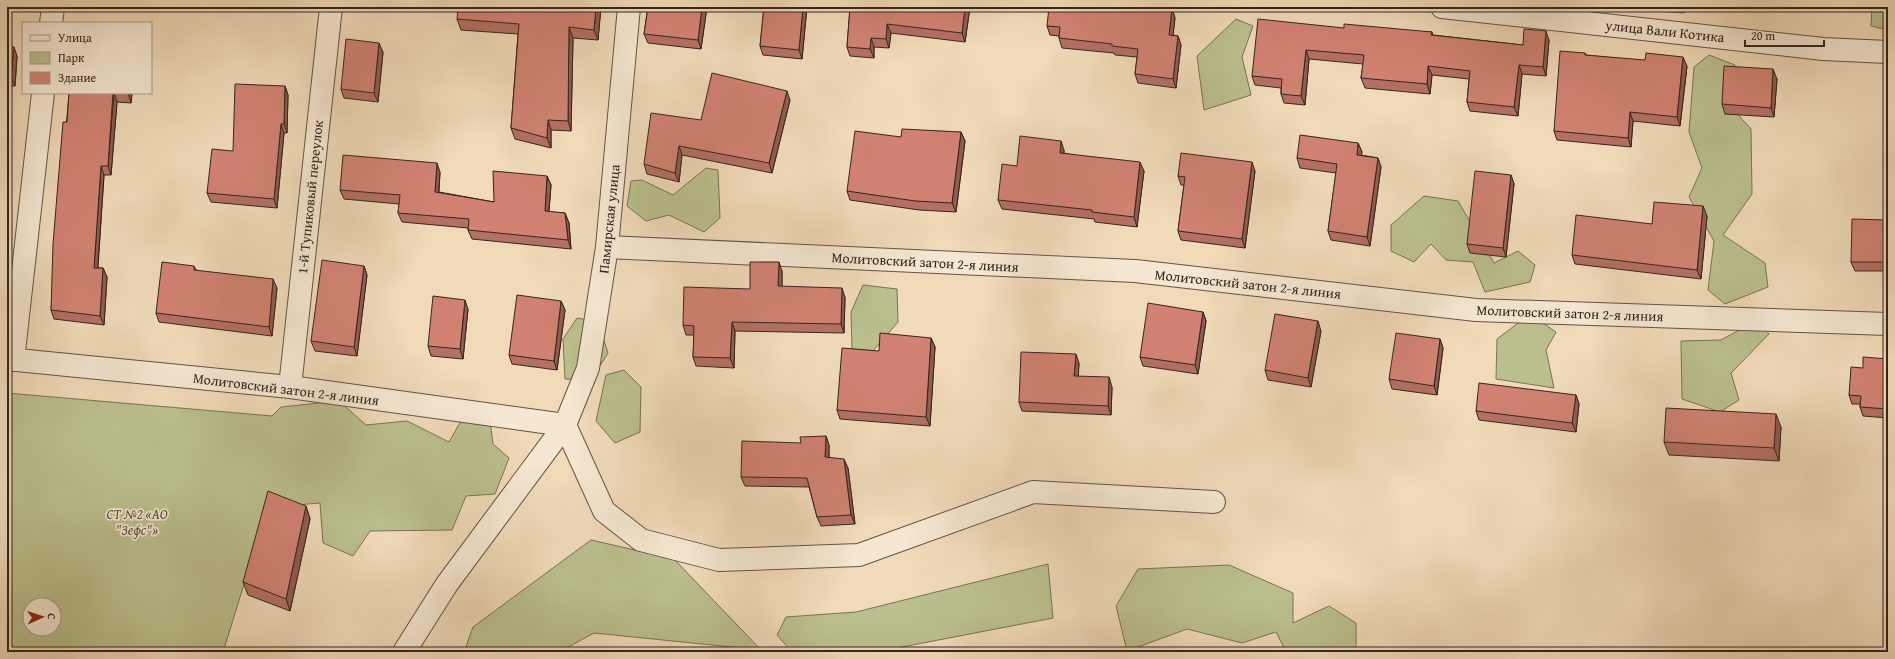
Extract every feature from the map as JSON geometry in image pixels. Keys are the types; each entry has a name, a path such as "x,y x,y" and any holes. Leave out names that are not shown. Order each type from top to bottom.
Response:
{"street":[{"path":"51,22 53,7"},
{"name":"1-й Тупиковый переулок","path":"290,387 331,7"},
{"name":"Памирская улица","path":"404,652 447,584 565,425 588,368 608,247 629,7"},
{"name":"улица Вали Котика","path":"1442,7 1823,49 1888,52"},
{"path":"10,359 43,94"},
{"name":"Молитовский затон 2-я линия","path":"608,247 1135,271 1476,310 1888,324"},
{"name":"Молитовский затон 2-я линия","path":"10,359 290,387 565,425"},
{"path":"565,425 604,511 641,540 719,560 859,555 1033,492 1214,502"}],"green space":[{"path":"1600,7 1689,7 1684,13"},
{"path":"1872,7 1888,7 1888,30 1871,26"},
{"path":"1236,19 1253,26 1242,57 1251,95 1204,110 1197,56"},
{"path":"1709,55 1735,65 1731,107 1751,129 1752,194 1723,235 1765,263 1768,287 1725,304 1708,290 1714,241 1689,197 1702,168 1689,132 1694,67"},
{"path":"706,168 718,170 720,218 704,232 669,215 646,221 627,206 631,181 642,180 673,195"},
{"path":"1424,196 1458,201 1494,263 1518,251 1535,265 1530,282 1485,292 1473,262 1446,260 1431,244 1414,262 1391,251 1391,225"},
{"path":"863,285 897,289 898,322 873,351 852,349 851,312"},
{"path":"1530,314 1556,332 1546,350 1554,388 1496,379 1497,339"},
{"path":"577,318 598,322 608,353 591,380 565,379 563,339"},
{"path":"1758,320 1769,334 1731,373 1739,400 1720,412 1682,399 1681,341 1721,340"},
{"path":"624,370 641,387 640,432 615,443 596,421 606,375"},
{"name":"СТ №2 «АО \"Зефс\"»","path":"7,393 272,416 281,407 339,401 366,425 407,421 449,442 462,419 490,421 493,444 509,458 495,494 466,496 452,530 370,531 353,556 323,543 320,503 274,507 249,568 223,652 7,652"},
{"path":"591,540 674,559 761,650 594,633 559,652 464,652 473,627"},
{"path":"1048,564 1053,618 876,652 792,652 777,635 786,617 856,612"},
{"path":"1229,565 1293,593 1293,623 1329,606 1356,623 1356,646 1350,652 1286,652 1276,632 1242,643 1187,629 1127,651 1116,606 1138,569"}],"building":[{"path":"458,7 596,7 594,30 569,27 568,121 548,120 547,138 511,128 519,24 457,19"},
{"path":"648,7 702,7 698,40 644,34"},
{"path":"764,7 803,7 799,50 760,46"},
{"path":"850,7 965,7 962,33 887,24 886,39 871,38 870,49 847,47"},
{"path":"1049,7 1172,8 1169,35 1178,36 1173,79 1135,74 1138,49 1112,46 1112,44 1059,38 1060,27 1047,26"},
{"path":"1258,19 1344,28 1344,24 1432,32 1431,35 1523,45 1524,29 1546,31 1543,67 1519,65 1514,107 1467,102 1470,71 1428,66 1427,84 1361,78 1364,55 1306,50 1301,96 1281,94 1282,79 1252,76"},
{"path":"346,39 379,43 374,93 341,89"},
{"path":"7,46 14,47 11,77 7,77"},
{"path":"1560,51 1585,53 1585,55 1645,60 1646,53 1683,57 1677,117 1630,112 1628,138 1554,131"},
{"path":"1724,66 1773,69 1771,108 1722,104"},
{"path":"712,73 787,91 769,163 679,146 675,173 644,164 651,113 701,120"},
{"path":"235,84 285,86 284,124 281,124 274,199 207,193 212,149 233,151"},
{"path":"69,94 113,94 108,166 101,166 94,268 103,268 100,316 51,310 53,244 63,122 67,122"},
{"path":"902,129 961,132 952,203 915,201 847,191 855,131 901,137"},
{"path":"1300,135 1358,143 1357,155 1378,158 1367,237 1328,231 1337,164 1297,158"},
{"path":"1020,136 1061,141 1060,153 1140,162 1134,217 1092,212 1092,210 998,200 1002,164 1017,166"},
{"path":"1181,153 1252,162 1242,239 1178,231 1185,177 1178,176"},
{"path":"343,155 437,163 435,192 494,202 493,171 547,176 545,211 565,213 568,240 468,230 469,219 398,213 400,195 340,190"},
{"path":"1475,171 1511,175 1503,248 1467,244"},
{"path":"1654,202 1703,206 1697,270 1572,255 1576,215 1652,224"},
{"path":"1852,219 1888,220 1888,262 1851,262"},
{"path":"322,260 364,266 354,347 311,341"},
{"path":"162,262 194,266 194,270 273,279 269,327 156,313"},
{"path":"750,262 779,262 778,286 842,288 841,324 732,322 730,358 693,357 694,326 683,325 684,287 750,289"},
{"path":"517,295 561,301 554,361 509,355"},
{"path":"433,296 465,300 460,349 428,346"},
{"path":"1148,303 1203,312 1195,365 1140,357"},
{"path":"1275,314 1318,321 1308,378 1265,370"},
{"path":"880,333 931,338 926,417 837,410 842,348 879,351"},
{"path":"1396,333 1440,339 1434,386 1389,379"},
{"path":"1021,352 1076,354 1074,376 1109,377 1108,406 1019,402"},
{"path":"1863,357 1888,359 1888,409 1860,407 1861,396 1849,395 1851,367 1863,368"},
{"path":"1479,383 1576,395 1572,423 1476,411"},
{"path":"1666,408 1776,414 1774,448 1664,442"},
{"path":"826,436 825,457 844,459 851,515 817,517 807,478 741,477 742,441 801,443 800,437"},
{"path":"268,491 306,506 286,599 243,582"}]}
